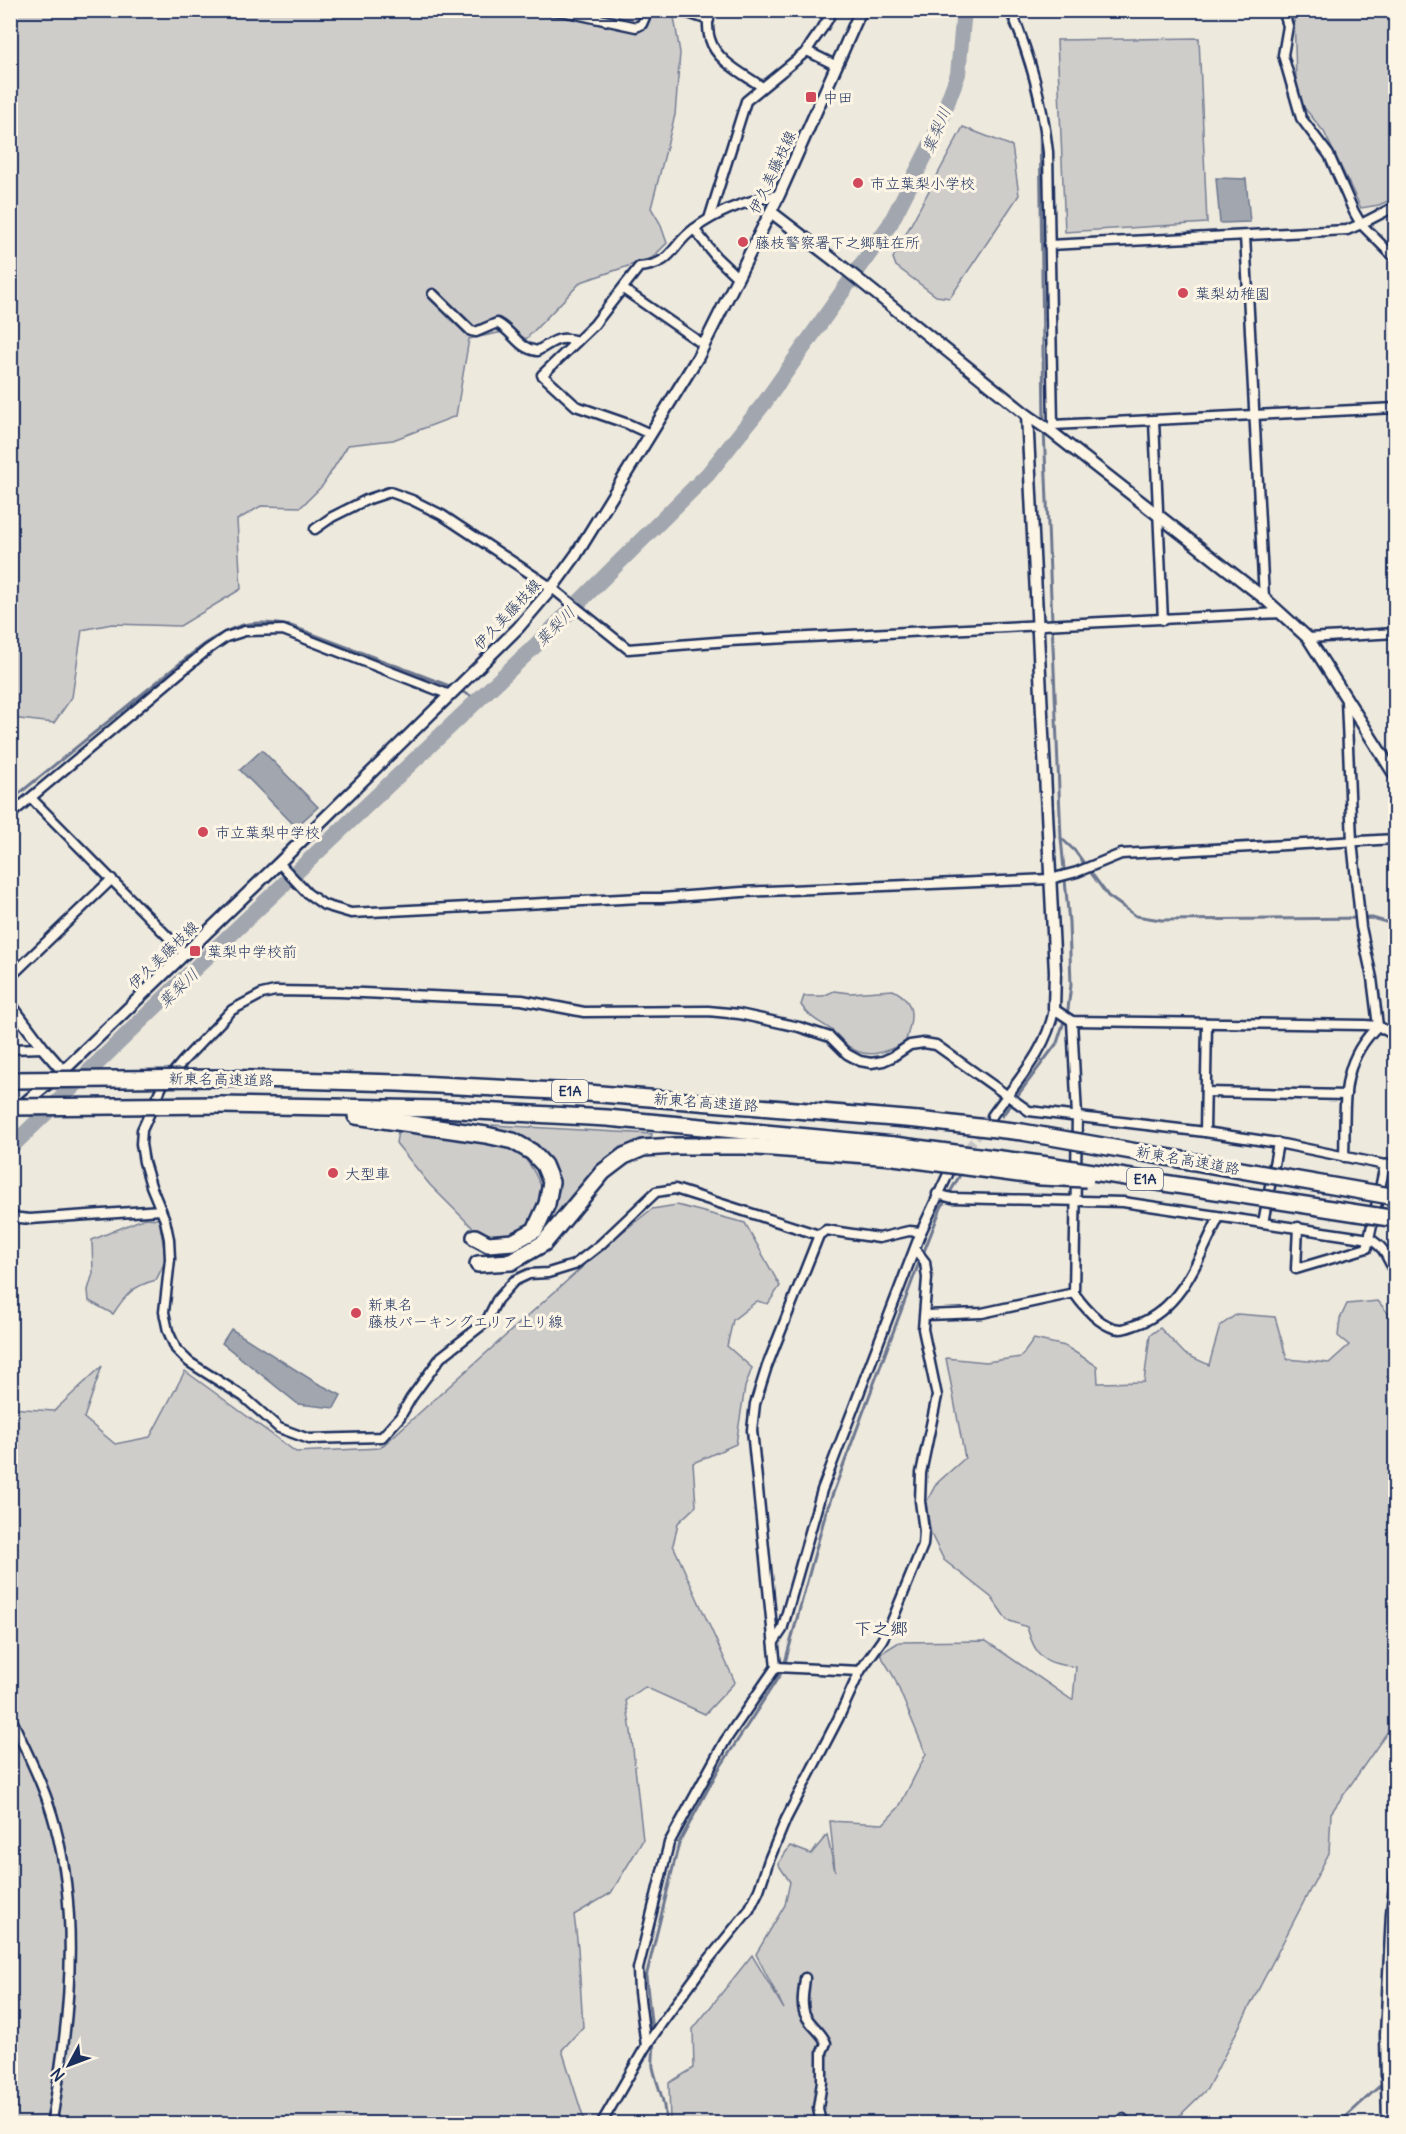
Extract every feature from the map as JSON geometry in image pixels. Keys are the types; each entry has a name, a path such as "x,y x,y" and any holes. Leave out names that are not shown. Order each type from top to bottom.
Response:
{"highway":[{"name":"新東名高速道路","path":"10,1080 221,1078 398,1083 576,1092 918,1120 1033,1133 1395,1197"},
{"name":"新東名高速道路","path":"10,1107 221,1106 441,1109 607,1118 894,1151 1037,1163 1395,1219"},
{"path":"299,1107 486,1135 513,1141 532,1152 544,1165 551,1182 548,1204 535,1230 513,1242 488,1244 475,1238"},
{"path":"478,1264 511,1262 544,1243 603,1172 624,1156 643,1148 744,1146 894,1151"}],"street":[{"path":"547,10 562,11 636,27 642,24 648,10"},
{"path":"679,10 708,15 709,38 714,48 723,59 762,87"},
{"path":"709,219 746,101 807,51 812,40 829,20 832,10"},
{"name":"伊久美藤枝線","path":"10,1113 30,1100 63,1071 279,863 555,591 704,345 779,195 861,10"},
{"path":"1011,10 1025,46 1044,114 1048,152 1051,428"},
{"path":"1283,10 1288,26 1283,55 1301,118 1329,155 1361,225 1395,259"},
{"path":"807,51 837,66"},
{"path":"650,434 576,406 542,375 594,325 639,267 652,266 669,257 694,229 709,219 754,199 779,195"},
{"path":"1049,245 1347,230 1395,206"},
{"path":"771,212 1027,415 1051,428 1281,613 1308,638 1395,777"},
{"path":"694,229 716,257 738,278"},
{"path":"1245,236 1264,598"},
{"path":"623,289 704,345"},
{"path":"433,294 471,332 497,323 508,329 527,350 537,351 565,337 577,341"},
{"path":"1051,428 1154,420 1395,408"},
{"path":"993,1116 1044,1043 1051,1026 1054,1009 1055,972 1027,415"},
{"path":"1154,420 1163,620"},
{"path":"315,529 332,517 366,500 390,492 412,500 442,515 555,591 628,649 729,641 1281,613"},
{"path":"10,815 207,650 226,637 245,631 283,630 450,695"},
{"path":"1308,638 1395,633"},
{"path":"1346,697 1352,841 1361,927 1372,978 1378,1026"},
{"path":"31,798 185,954"},
{"path":"279,863 307,893 324,905 351,913 742,892 1050,879 1077,872 1120,854 1395,839"},
{"path":"10,977 112,879"},
{"path":"819,1235 675,1189 656,1192 600,1245 574,1265 548,1273 529,1274 508,1287 497,1300 486,1322 441,1358 411,1398 400,1417 382,1437 309,1439 279,1428 244,1397 189,1362 176,1349 168,1331 164,1312 170,1259 165,1220 151,1186 141,1144 142,1130 162,1086 232,1010 262,994 275,991 340,992 522,1000 584,1012 708,1011 739,1014 799,1027 830,1037 847,1054 860,1061 871,1063 892,1057 910,1045 924,1043 936,1045 1029,1111 1205,1132 1278,1143 1385,1165 1395,1163"},
{"path":"10,1004 63,1071"},
{"path":"1054,1009 1072,1021 1378,1026 1395,1036"},
{"path":"1072,1021 1077,1116 1074,1293 1084,1307 1110,1327 1122,1329 1153,1318 1179,1294 1219,1217"},
{"path":"1205,1132 1207,1023"},
{"path":"1344,1157 1348,1074 1352,1061 1365,1039 1378,1026"},
{"path":"10,1049 43,1048"},
{"path":"1206,1092 1346,1095"},
{"path":"1263,1223 1278,1143"},
{"path":"1298,1227 1296,1269 1367,1248 1385,1165"},
{"path":"774,1642 782,1630 822,1490 873,1352 937,1194 950,1170"},
{"path":"937,1194 952,1198 1123,1202 1370,1239 1383,1247 1395,1273"},
{"path":"10,1217 30,1219 161,1210"},
{"path":"646,2046 638,1969 669,1842 725,1741 776,1667 752,1430 755,1404 767,1366 819,1235 826,1230 879,1238 909,1231 921,1232"},
{"path":"602,2124 646,2046 705,1964 749,1910 786,1820 860,1671 882,1640 892,1621 923,1545 921,1473 937,1396 923,1329 927,1278 925,1262 915,1249"},
{"path":"925,1314 982,1313 1074,1293"},
{"path":"776,1667 860,1671"},
{"path":"10,1715 37,1773 55,1823 65,1879 69,1927 67,2020 51,2124"},
{"path":"1388,2124 1385,2035 1395,1873"},
{"path":"805,1978 803,2006 806,2016 824,2036 826,2043 822,2052 822,2082 818,2108 821,2124"}],"shaded area":[{"path":"11,11 673,11 680,53 675,115 651,208 660,223 667,243 652,258 581,282 526,339 513,330 469,339 456,416 393,440 348,445 323,485 301,507 261,506 237,520 241,589 180,626 112,624 82,630 72,697 54,723 11,718"},
{"path":"1294,11 1395,11 1395,198 1379,205 1361,208 1324,132 1302,105 1296,80"},
{"path":"1199,38 1207,223 1065,232 1057,40"},
{"path":"963,127 1012,146 1019,195 950,298 936,296 896,266 893,258"},
{"path":"1216,178 1246,179 1250,222 1220,223"},
{"path":"262,750 318,807 296,827 240,770"},
{"path":"893,990 906,1000 910,1007 911,1020 908,1035 905,1043 876,1053 868,1054 854,1050 812,1017 801,1005 804,996 823,996 834,991 850,993"},
{"path":"492,1125 652,1134 651,1139 612,1155 599,1166 549,1225 560,1187 552,1165 531,1141 491,1128"},
{"path":"398,1131 480,1140 510,1148 520,1154 530,1166 542,1188 531,1224 511,1235 481,1236 430,1185 396,1143"},
{"path":"677,1205 745,1223 780,1286 768,1304 757,1301 733,1320 727,1346 752,1368 745,1387 736,1444 693,1463 696,1506 678,1523 673,1545 735,1682 705,1714 645,1687 626,1700 643,1840 611,1893 574,1915 583,2027 562,2050 585,2123 11,2123 10,1408 54,1411 102,1366 84,1418 115,1444 150,1437 185,1371 296,1452 380,1448 616,1237 652,1209"},
{"path":"145,1218 159,1219 166,1260 156,1280 141,1285 131,1292 113,1314 89,1301 88,1290 93,1273 92,1240"},
{"path":"1378,1301 1391,1317 1395,1314 1395,1372 1387,1377 1390,1380 1395,1376 1395,1721 1331,1813 1329,1853 1207,2089 1172,2123 670,2124 669,2083 694,2068 693,2029 752,1955 784,2009 756,1954 785,1905 790,1882 778,1864 790,1846 811,1854 827,1835 835,1871 830,1821 883,1824 899,1807 926,1754 894,1677 880,1654 899,1642 986,1641 1073,1699 1076,1667 1056,1664 1043,1658 1034,1646 1027,1627 1007,1620 992,1598 944,1560 931,1534 926,1503 936,1484 965,1458 946,1358 986,1362 1021,1357 1034,1339 1065,1346 1097,1366 1098,1383 1144,1382 1150,1335 1160,1328 1185,1354 1209,1365 1220,1326 1237,1314 1275,1317 1287,1359 1329,1363 1349,1345 1338,1336 1340,1319 1347,1304"},
{"path":"231,1329 315,1382 341,1395 334,1408 298,1404 222,1343"}],"waterway":[{"name":"葉梨川","path":"10,1148 187,976 538,643 708,474 765,402 890,224 934,138 958,74 964,10"},
{"path":"1004,10 1028,74 1040,125 1044,423"},
{"path":"1002,1116 1057,1043 1068,1009 1071,985 1069,922 1061,838 1044,429"},
{"path":"10,801 204,644 226,631 245,624 265,623 291,626 452,687"},
{"path":"458,690 478,699"},
{"path":"1061,838 1075,851 1108,896 1136,916 1161,920 1372,918 1396,925"},
{"path":"923,1254 941,1208 960,1175"},
{"path":"652,2031 646,1977 679,1843 717,1772 783,1670 826,1512 920,1260"},
{"path":"653,2038 653,2067 663,2102 665,2124"},
{"path":"1388,2078 1396,2071"},
{"path":"1338,2124 1383,2083"}],"tunnel":[{"path":"961,1156 985,1126"}],"place":[{"name":"中田","path":"811,97"},
{"name":"市立葉梨小学校","path":"858,183"},
{"name":"藤枝警察署下之郷駐在所","path":"743,242"},
{"name":"葉梨幼稚園","path":"1183,293"},
{"name":"市立葉梨中学校","path":"203,832"},
{"name":"葉梨中学校前","path":"195,951"},
{"name":"大型車","path":"333,1173"},
{"name":"新東名 藤枝パーキングエリア上り線","path":"356,1313"}],"district":[{"name":"下之郷","path":"881,1628"}]}
